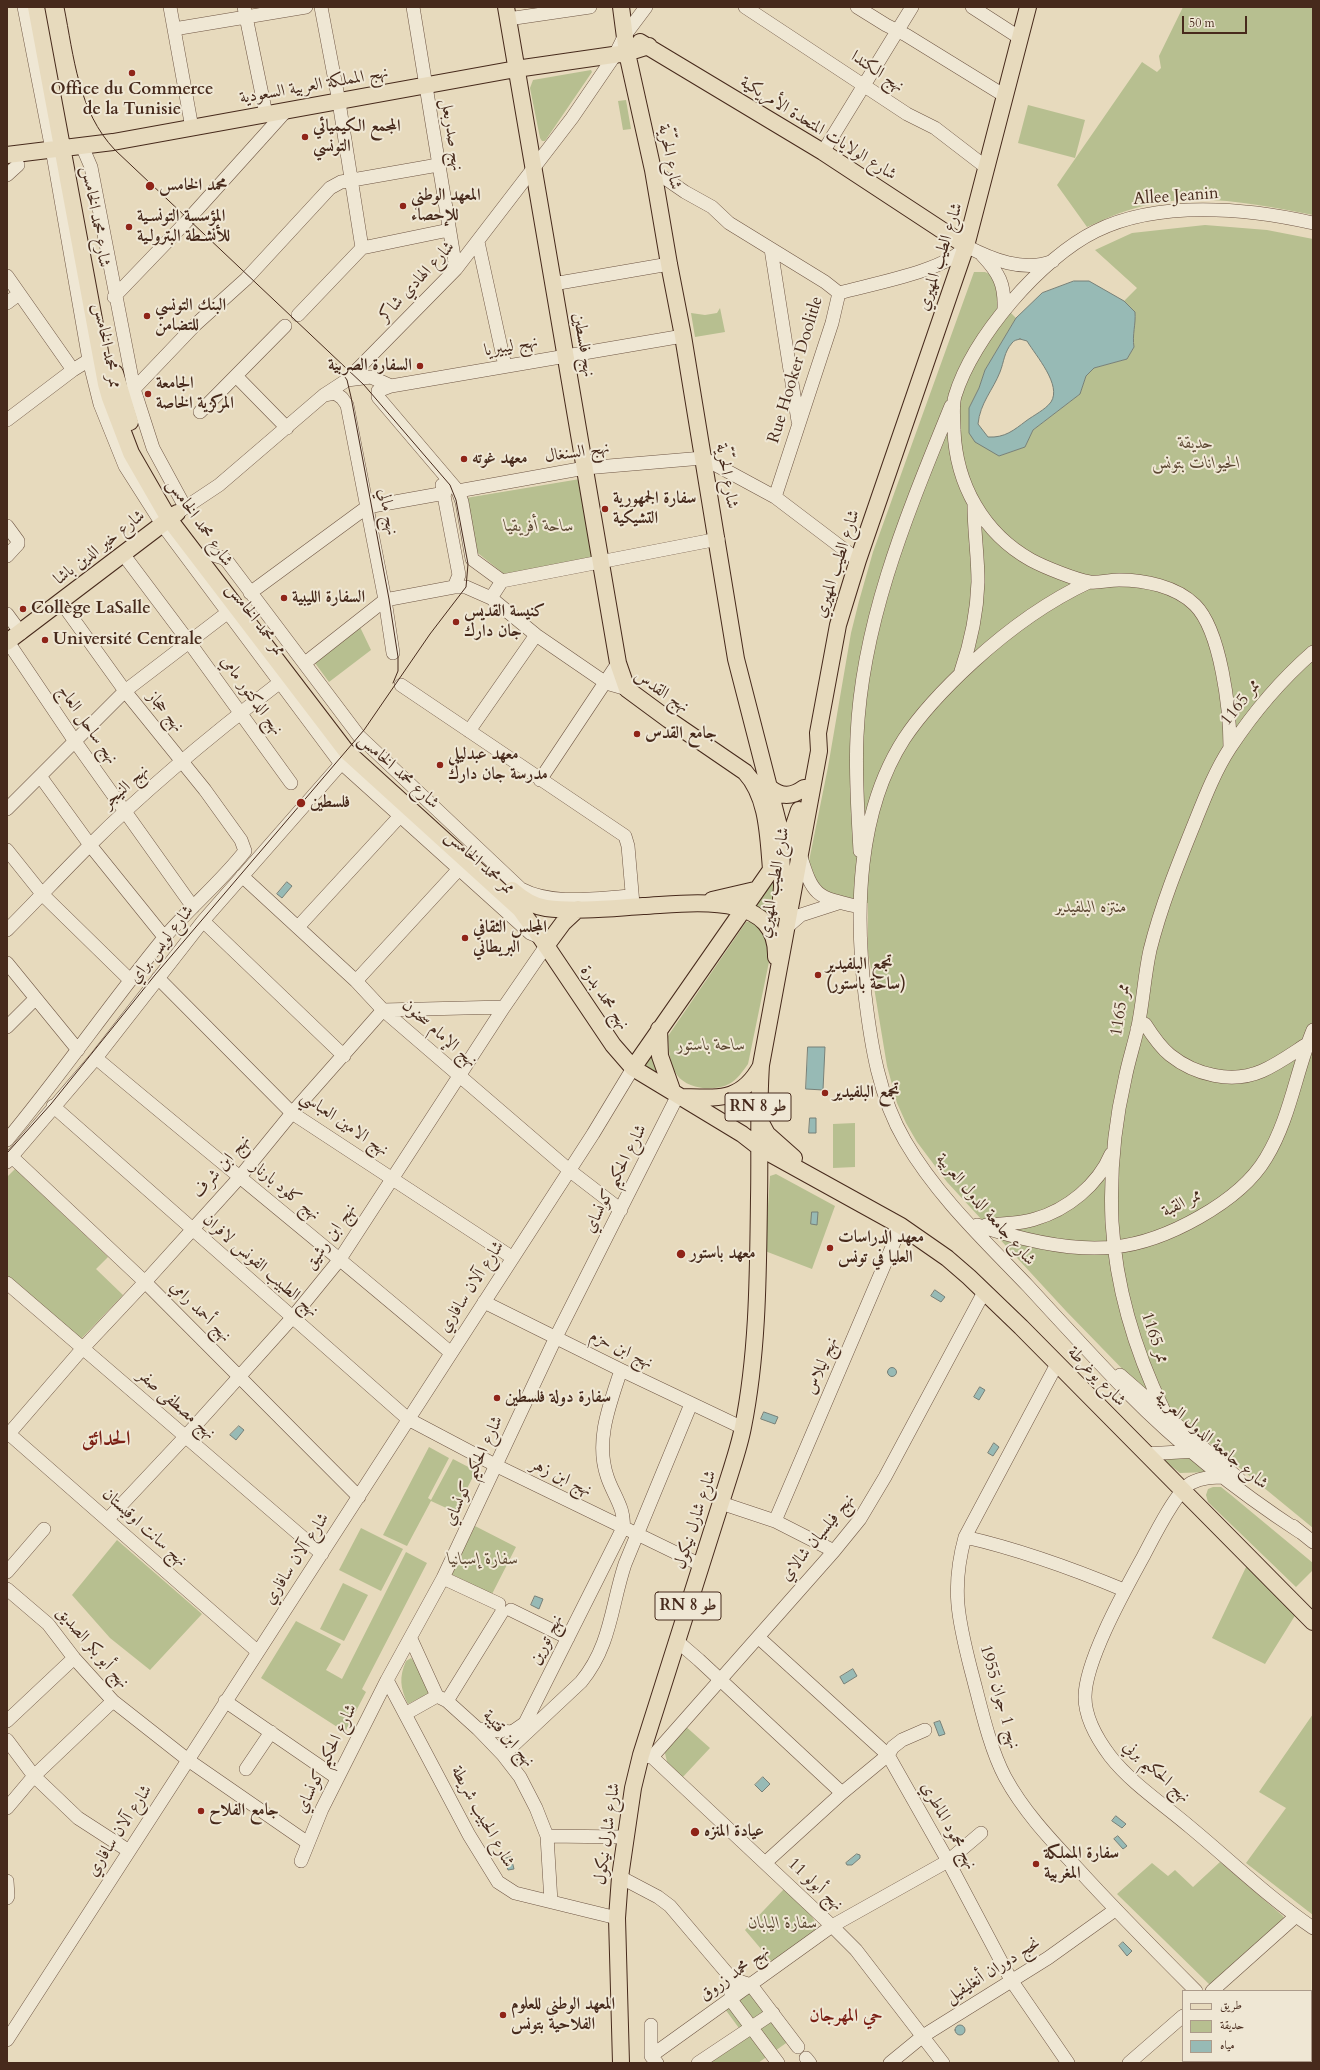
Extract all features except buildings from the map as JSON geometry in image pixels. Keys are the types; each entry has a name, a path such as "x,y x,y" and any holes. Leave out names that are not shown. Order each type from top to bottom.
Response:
{"main road":[{"name":"شارع محمد الخامس","path":"36,7 66,152 110,398 131,453 173,516 345,759 520,909 544,942"},
{"name":"شارع محمد الخامس","path":"45,7 66,152"},
{"name":"شارع الحرّيّة","path":"621,7 625,35 621,54 653,170 718,539 736,659 779,828 782,854 782,887 777,952"},
{"name":"شارع الطيب المهيري","path":"760,1148 758,1117 761,1065 819,751 818,733 838,625 858,560 966,246 1028,7"},
{"name":"نهج فلسطين","path":"507,13 516,69 528,128 533,170 618,663 627,689"},
{"name":"شارع الولايات المتحدة الأمريكية","path":"625,35 649,46 823,152 966,246"},
{"path":"621,54 649,46"},
{"name":"نهج المملكة العربية السعودية","path":"10,165 66,152 266,114 516,69 621,54"},
{"name":"شارع محمد الخامس","path":"173,516 207,553 352,744 525,901 546,908 578,909 633,902 698,904"},
{"name":"شارع خير الدين باشا","path":"7,642 21,633 173,516"},
{"name":"نهج القدس","path":"627,689 745,772 753,781 761,797 771,869"},
{"path":"633,1068 742,908 782,854 794,826 804,788 810,751 818,733"},
{"path":"745,772 753,770 761,760"},
{"path":"770,788 783,795 790,795 804,788"},
{"path":"698,904 756,890"},
{"path":"698,904 728,905 742,908 768,924 774,934 777,952 776,984"},
{"path":"544,942 578,909"},
{"name":"نهج محمد بدرة","path":"544,942 613,1045 633,1068"},
{"path":"659,1029 660,1056 677,1094 713,1098 730,1096 742,1090 755,1077 761,1065"},
{"name":"شارع يوغرطة","path":"633,1068 742,1134 760,1148 830,1185 901,1226 947,1258 1057,1364 1313,1622"},
{"name":"شارع يوغرطة","path":"758,1117 767,1134 774,1142 830,1185"},
{"name":"شارع شارل نيكول","path":"621,2063 617,1918 625,1837 676,1641 721,1503 743,1428 750,1379 757,1306 760,1148"}],"street":[{"name":"ممر محمد الخامس","path":"24,7 66,152 89,360 100,404 125,466 173,516 227,613 279,683 345,759 400,816 530,932 544,942"},
{"path":"170,7 192,128"},
{"path":"174,29 245,12 306,7"},
{"path":"321,7 339,102 362,248"},
{"name":"نهج صدربعل","path":"413,7 456,269"},
{"path":"507,13 590,7"},
{"path":"625,35 646,7"},
{"path":"857,7 1005,96"},
{"path":"823,152 912,7"},
{"path":"972,7 1020,38"},
{"name":"نهج الكندا","path":"748,8 907,114 935,128 987,168"},
{"path":"245,12 266,114"},
{"name":"شارع الهادي شاكر","path":"173,516 219,485 324,395 347,380 456,269 621,54"},
{"path":"114,297 186,222 286,111"},
{"name":"شارع محمد الخامس","path":"66,152 91,167 114,297 134,389 173,516"},
{"path":"134,389 195,325 251,274 330,188 341,182 438,165"},
{"path":"653,170 685,192 712,207 729,223 825,282 839,293"},
{"name":"Allee Jeanin","path":"861,871 857,735 861,690 869,643 885,580 907,514 954,399 971,362 989,330 1004,309 1052,261 1074,244 1108,225 1129,217 1152,213 1221,212 1273,216 1313,223"},
{"path":"298,315 362,248 449,230"},
{"path":"478,242 505,366"},
{"path":"966,246 982,254 1019,265 1041,265 1052,261"},
{"name":"Rue Hooker Doolitle","path":"776,497 798,424 832,323 839,293 933,268 962,252 966,246"},
{"path":"771,249 798,424"},
{"path":"982,254 993,267 1001,280 1004,290 1004,309"},
{"path":"553,284 669,264"},
{"path":"7,276 73,370"},
{"path":"7,303 19,294"},
{"path":"200,412 285,326"},
{"name":"نهج ليبيريا","path":"391,386 683,336"},
{"path":"7,420 73,370 89,360"},
{"path":"236,376 287,428"},
{"path":"347,380 370,377 391,386"},
{"path":"391,386 378,391 378,397 458,491 462,502 472,559 502,581"},
{"name":"نهج مالي","path":"324,395 335,393 347,404 385,600 393,653"},
{"path":"954,399 955,441 958,461 974,506 974,534 978,581 975,617 968,650 960,674"},
{"path":"703,458 776,497 858,560"},
{"name":"نهج السنغال","path":"458,491 585,468 703,458"},
{"path":"434,463 439,473 445,493 458,572 459,579 454,587"},
{"path":"250,593 367,507 445,493"},
{"path":"974,506 1000,536 1030,559 1044,566 1088,582 1142,582 1172,591 1194,604 1204,616 1210,628 1221,666 1230,747"},
{"path":"7,526 18,541 18,544 7,556"},
{"path":"491,598 502,581 718,539"},
{"name":"ممر محمد الخامس","path":"207,553 227,561 359,736 521,889 544,898 633,902"},
{"name":"نهج الدكتور مامي","path":"123,554 241,713 290,783"},
{"path":"458,572 471,588"},
{"path":"861,871 873,814 883,782 891,762 902,742 917,721 960,674 1027,618 1051,601 1088,582"},
{"path":"305,663 385,600 454,587 471,588"},
{"name":"نهج القدس","path":"471,588 491,598 536,635 606,683 627,689"},
{"name":"نهج حجاز","path":"61,602 125,691 205,790 242,844"},
{"path":"7,809 74,740 125,691 227,613"},
{"path":"7,614 21,633"},
{"path":"469,731 536,635"},
{"name":"نهج ساحل العاج","path":"7,642 192,907"},
{"name":"ممر 1165","path":"1164,1411 1139,1354 1129,1326 1119,1281 1112,1221 1114,1148 1124,1081 1138,1029 1143,983 1151,949 1172,878 1206,796 1230,747 1272,692 1313,652"},
{"path":"540,780 618,663"},
{"name":"نهج النيجر","path":"7,930 43,895 90,845 126,811 182,761 279,683"},
{"path":"401,685 625,836 628,846 633,902"},
{"name":"شارع لويس براي","path":"9,1159 53,1106 96,1058 203,921 345,759"},
{"path":"40,776 90,845 165,938"},
{"path":"298,927 400,816"},
{"name":"شارع لويس براي","path":"7,1140 78,1050 130,980 192,907 238,860 245,850 242,844"},
{"path":"7,850 43,895 130,980"},
{"path":"800,854 812,887 824,897 838,903 860,907"},
{"path":"356,982 459,869"},
{"name":"شارع جامعة الدول العربية","path":"861,871 860,954 873,1051 883,1091 892,1116 906,1142 932,1180 1130,1395 1191,1451 1223,1477 1266,1510 1300,1532"},
{"name":"نهج الإمام سحنون","path":"242,876 298,927 384,1010 569,1170 621,1210"},
{"path":"786,928 801,915 838,903"},
{"path":"203,921 344,1056"},
{"name":"نهج ابن رشيق","path":"108,1519 185,1437 239,1375 292,1318 340,1258 504,1007 544,942"},
{"path":"7,963 78,1050"},
{"name":"نهج الامين العباسي","path":"158,978 292,1113 513,1258"},
{"path":"7,1026 35,999"},
{"path":"384,1010 504,1007"},
{"name":"نهج ابن شرف","path":"8,1434 83,1348 239,1178 292,1113 384,1010"},
{"path":"1138,1029 1145,1024 1158,1043 1169,1055 1180,1063 1211,1075 1235,1077 1249,1075 1267,1068 1307,1044"},
{"name":"ممر القبة","path":"973,1224 1009,1235 1058,1245 1114,1247 1154,1237 1189,1222 1231,1197 1252,1177 1268,1156 1280,1128 1307,1044 1313,1030"},
{"name":"نهج كلود بارنار","path":"96,1058 239,1178 340,1258 451,1353"},
{"name":"شارع آلان سافاري","path":"7,2040 513,1258 633,1068"},
{"path":"615,1098 627,1088 648,1076"},
{"name":"شارع الحكيم كونساي","path":"301,1861 322,1809 337,1778 387,1680 443,1578 497,1466 556,1337 621,1210 677,1094"},
{"name":"نهج الطبيب الفونس لافران","path":"53,1106 191,1230 408,1419"},
{"path":"973,1224 1029,1220 1064,1206 1095,1181 1102,1172 1114,1148"},
{"name":"نهج أحمد رامي","path":"9,1159 145,1282 359,1497"},
{"name":"نهج ليلاس","path":"775,1521 901,1226"},
{"name":"نهج مصطفى صفر","path":"7,1283 322,1554"},
{"name":"نهج فيلسيان شالاي","path":"646,1756 758,1637 834,1551 860,1519 885,1477 984,1292"},
{"name":"نهج ابن حزم","path":"484,1302 621,1370 743,1428"},
{"name":"شارع جامعة الدول العربية","path":"1090,1352 1164,1411 1236,1476 1313,1542"},
{"name":"نهج 1 جوان 1955","path":"1057,1364 965,1537 958,1562 956,1587 961,1630 983,1718 1005,1775 1034,1822 1115,1910 1195,1990"},
{"path":"621,1370 604,1423 603,1442 606,1474 622,1511 624,1528"},
{"name":"نهج تورين","path":"503,1755 527,1726 581,1682 591,1670 601,1652 612,1618 617,1587 691,1404"},
{"name":"نهج ابن زهر","path":"408,1419 497,1466 701,1565"},
{"name":"نهج سانت اوقيستان","path":"8,1434 108,1519 258,1652"},
{"path":"1145,1454 1191,1451 1209,1452"},
{"path":"1182,1489 1198,1479 1236,1476"},
{"name":"نهج الحكيم برني","path":"1182,1489 1124,1590 1108,1626 1087,1680 1085,1698 1088,1714 1100,1741 1122,1770 1296,1916 1313,1928"},
{"path":"721,1503 775,1521 834,1551"},
{"name":"نهج تورين","path":"478,1729 512,1732 527,1726 568,1638 624,1528"},
{"path":"7,1572 44,1530"},
{"path":"965,1537 1010,1548 1059,1564 1124,1590"},
{"path":"443,1578 504,1609 568,1638"},
{"name":"نهج أبو بكر الصديق","path":"7,1589 48,1624 74,1658 113,1701 188,1760 308,1843"},
{"path":"405,1714 442,1698 504,1609"},
{"name":"نهج محمود الماطري","path":"758,1637 888,1756 948,1861 1011,1980 1068,2063"},
{"name":"نهج ابن قتيبة","path":"410,1639 442,1698 478,1729 503,1755 520,1777 536,1808 547,1836 551,1902"},
{"path":"676,1641 842,1793"},
{"path":"7,1721 74,1658"},
{"name":"شارع الحبيب شريطة","path":"387,1680 469,1835 493,1875 504,1887 515,1893 617,1918"},
{"path":"7,1808 34,1776 113,1701"},
{"path":"225,1701 337,1778"},
{"path":"765,1863 842,1793 888,1756 894,1747 902,1740 925,1730"},
{"path":"246,1769 271,1732"},
{"path":"7,1740 34,1776 78,1818 129,1850"},
{"name":"نهج أبولو 11","path":"646,1756 765,1863 856,1950 943,2063"},
{"name":"نهج محمد زروق","path":"654,2059 751,1985 832,1926 948,1861 981,1833"},
{"path":"547,1836 625,1837"},
{"path":"620,1877 658,1897 670,1906 732,1979 751,1985 805,2056"},
{"path":"7,1881 7,1898"},
{"name":"نحج دوران أنغليفيل","path":"890,2063 923,2036 1065,1946 1115,1910"},
{"path":"1213,1990 1296,1916"},
{"path":"732,1979 731,2000 778,2063"},
{"path":"704,2061 773,2013"},
{"path":"1129,2063 1143,2058 1182,2017"},
{"path":"651,2025 654,2059"}],"green space":[{"path":"1183,7 1313,7 1313,215 1267,206 1221,200 1175,201 1152,204 1129,210 1087,227 1057,185 1142,62 1157,72 1161,68 1159,56"},
{"path":"591,70 592,72 545,141 542,141 540,138 530,88 533,80"},
{"path":"626,100 631,129 623,130 618,101"},
{"path":"1028,105 1085,120 1075,158 1018,143"},
{"name":"منتزه البلفيدير","path":"1205,225 1267,230 1313,239 1313,1528 1135,1382 1066,1311 947,1182 917,1142 897,1103 887,1066 868,951 868,903 835,901 830,898 820,887 808,866 828,767 851,633 859,601 873,552 974,272 985,272 996,277 1002,304 1016,318 985,370 979,388 969,408 969,433 999,456 1025,447 1033,430 1080,394 1086,376 1094,368 1127,359 1134,347 1133,338 1135,312 1124,301 1137,288 1095,250 1132,233"},
{"path":"720,308 725,332 695,337 691,313 705,315 717,313"},
{"name":"ساحة أفريقيا","path":"580,479 594,559 504,574 474,550 466,498"},
{"path":"360,627 371,650 329,682 315,663"},
{"path":"777,871 779,888 777,928 772,920 754,907"},
{"name":"ساحة باستور","path":"751,921 765,934 770,957 748,1064 737,1078 729,1084 716,1088 701,1088 694,1086 681,1080 674,1071 670,1056 668,1036 746,922"},
{"path":"656,1038 664,1079 639,1064"},
{"path":"855,1123 855,1167 833,1168 833,1124"},
{"path":"15,1169 108,1257 96,1269 123,1295 81,1339 7,1275 7,1177"},
{"path":"776,1174 835,1206 812,1269 765,1251 770,1176"},
{"path":"429,1447 449,1458 428,1498 431,1500 453,1459 476,1471 455,1512 431,1501 407,1546 383,1535"},
{"path":"1188,1457 1210,1472 1180,1473 1161,1458"},
{"path":"1213,1487 1221,1487 1313,1563 1313,1570 1296,1587 1208,1502 1206,1495 1208,1489"},
{"name":"سفارة إسبانيا","path":"475,1526 516,1547 492,1594 451,1574"},
{"path":"361,1528 403,1549 381,1591 339,1570"},
{"path":"117,1540 202,1614 150,1670 110,1638 72,1595"},
{"path":"406,1552 427,1563 362,1689 366,1692 345,1732 261,1678 296,1621 341,1644 326,1670 342,1679"},
{"path":"1248,1563 1296,1614 1265,1664 1212,1638"},
{"path":"343,1583 368,1595 344,1641 320,1629"},
{"path":"411,1658 419,1667 429,1693 408,1704 403,1693 401,1677 406,1661"},
{"path":"1313,1714 1313,1915 1246,1863 1286,1808 1259,1792"},
{"path":"684,1725 710,1748 681,1779 668,1766 664,1749"},
{"path":"1220,1862 1283,1916 1285,1920 1210,1985 1117,1894 1152,1863 1168,1876 1175,1870 1193,1887"},
{"name":"سفارة اليابان","path":"784,1889 805,1908 816,1925 815,1930 772,1962 745,1930"},
{"path":"749,1991 789,2041 758,2063 706,2063 744,2035 725,2009"}],"water":[{"path":"1074,281 1089,281 1124,301 1135,312 1133,338 1134,347 1127,359 1094,368 1086,376 1080,394 1033,430 1025,447 999,456 975,442 969,433 969,408 979,388 985,370 1016,318 1042,293","holes":["1020,339 1027,341 1051,379 1053,387 1051,402 1043,410 1009,433 988,437 978,424 981,410 997,379 1009,346 1013,342"]},
{"path":"287,882 292,886 282,898 277,894"},
{"path":"808,1047 825,1047 823,1090 806,1089"},
{"path":"810,1118 816,1118 816,1133 809,1133"},
{"path":"812,1212 818,1212 817,1225 811,1224"},
{"path":"935,1290 945,1297 941,1302 931,1296"},
{"path":"890,1368 894,1368 896,1372 894,1376 890,1376 888,1374 888,1370"},
{"path":"980,1387 985,1390 979,1400 974,1397"},
{"path":"764,1412 778,1417 775,1424 761,1419"},
{"path":"239,1426 244,1430 236,1440 230,1435"},
{"path":"994,1443 999,1447 993,1456 988,1453"},
{"path":"535,1596 543,1599 539,1609 531,1605"},
{"path":"853,1669 857,1676 844,1684 840,1677"},
{"path":"940,1721 945,1734 939,1736 934,1723"},
{"path":"763,1777 770,1784 762,1792 755,1785"},
{"path":"1116,1816 1126,1824 1122,1828 1112,1821"},
{"path":"1118,1836 1127,1846 1123,1849 1114,1839"},
{"path":"857,1854 860,1855 860,1858 852,1865 847,1865 846,1863"},
{"path":"511,1857 514,1869 508,1870 504,1859"},
{"path":"1123,1942 1132,1951 1127,1956 1119,1946"},
{"path":"958,2025 962,2025 964,2026 964,2034 958,2035 955,2032 955,2028"}],"tram line":[{"path":"7,1153 51,1104 155,975 364,730 430,634 466,587 468,564 456,500 450,485 364,385 115,150 103,135 85,101 79,83 64,7"},
{"path":"336,364 347,380 351,397 389,599 398,657 398,671 393,683"}],"place":[{"name":"Office du Commerce de la Tunisie","path":"132,73"},
{"name":"المجمع الكيميائي التونسي","path":"305,137"},
{"name":"محمد الخامس","path":"150,186"},
{"name":"المعهد الوطني للإحصاء","path":"403,206"},
{"name":"المؤسسة التونسـية للأنشـطة البترولـية","path":"129,227"},
{"name":"البنك التونسي للتضامن","path":"147,316"},
{"name":"السفارة الصربية","path":"420,366"},
{"name":"الجامعة المركزية الخاصة","path":"148,394"},
{"name":"معهد غوته","path":"464,459"},
{"name":"سفارة الجمهورية التشيكية","path":"605,509"},
{"name":"السفارة الليبية","path":"284,598"},
{"name":"Collège LaSalle","path":"23,609"},
{"name":"كنيسة القديس جان دارك","path":"456,622"},
{"name":"Université Centrale","path":"45,640"},
{"name":"جامع القدس","path":"637,734"},
{"name":"معهد عبدليلي مدرسة جان دارك","path":"440,765"},
{"name":"فلسطين","path":"301,803"},
{"name":"المجلس الثقافي البريطاني","path":"465,938"},
{"name":"تجمع البلفيدير (ساحة باستور)","path":"818,975"},
{"name":"تجمع البلفيدير","path":"825,1093"},
{"name":"معهد الدراسات العليا في تونس","path":"830,1248"},
{"name":"معهد باستور","path":"681,1254"},
{"name":"سفارة دولة فلسطين","path":"497,1398"},
{"name":"جامع الفلاح","path":"201,1811"},
{"name":"عيادة المنزه","path":"695,1832"},
{"name":"سفارة المملكة المغربية","path":"1036,1864"},
{"name":"المعهد الوطني للعلوم الفلاحية بتونس","path":"503,2015"}],"district":[{"name":"الحدائق","path":"106,1440"},
{"name":"حي المهرجان","path":"846,2017"}],"park label":[{"name":"حديقة الحيوانات بتونس","path":"1196,454"}]}
